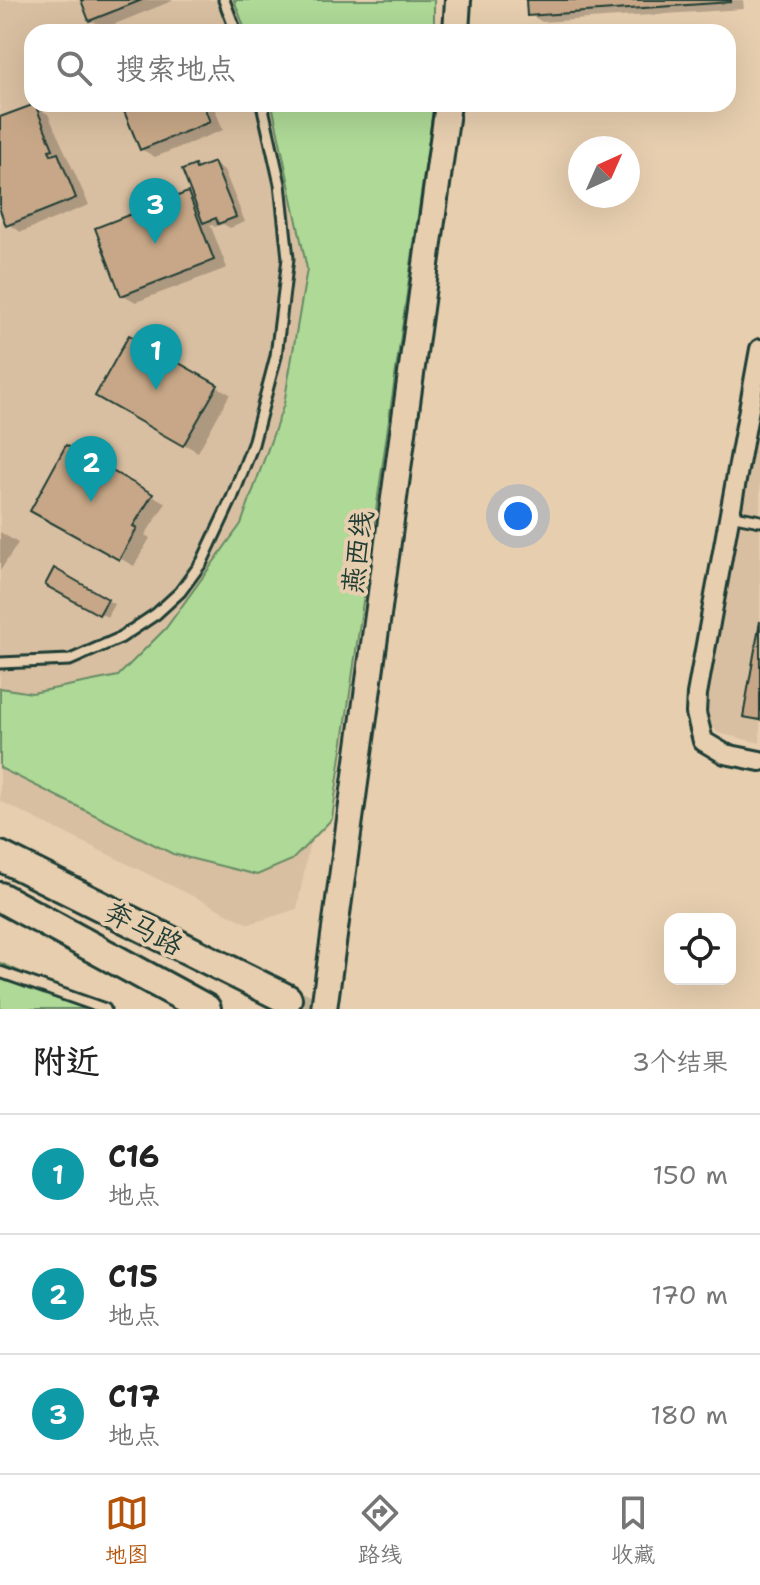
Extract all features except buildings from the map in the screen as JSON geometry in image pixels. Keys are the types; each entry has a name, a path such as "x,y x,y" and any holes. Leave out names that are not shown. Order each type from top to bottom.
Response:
{"main road":[{"path":"456,24 458,0"},
{"name":"燕西线","path":"324,1009 447,112"},
{"name":"奔马路","path":"0,856 287,999"},
{"name":"奔马路","path":"0,897 206,1009"}],"street":[{"path":"760,349 696,713 703,741 725,754 760,761"}],"lane":[{"path":"224,0 233,24"},
{"path":"0,663 70,660 120,638 156,614 180,592 202,562 253,444 276,356 283,312 288,258 280,184 264,112"},
{"path":"730,515 760,521"},
{"path":"0,972 105,1009"}],"shaded area":[{"path":"0,0 436,0 433,24 24,24 24,112 422,112 366,547 297,909 249,924 0,801"},
{"path":"760,405 760,743 718,733 706,720 704,707"}],"green space":[{"path":"234,0 434,0 434,24 243,24"},
{"path":"274,112 433,112 332,819 292,860 257,875 173,854 0,768 0,688 32,693 118,676 166,628 241,524 284,404 307,269"},
{"path":"0,963 105,1009 0,1009"}],"tunnel":[{"path":"287,999 307,1009"}],"place":[{"name":"C17","path":"155,244"},
{"name":"C16","path":"156,390"},
{"name":"C15","path":"91,502"}]}
